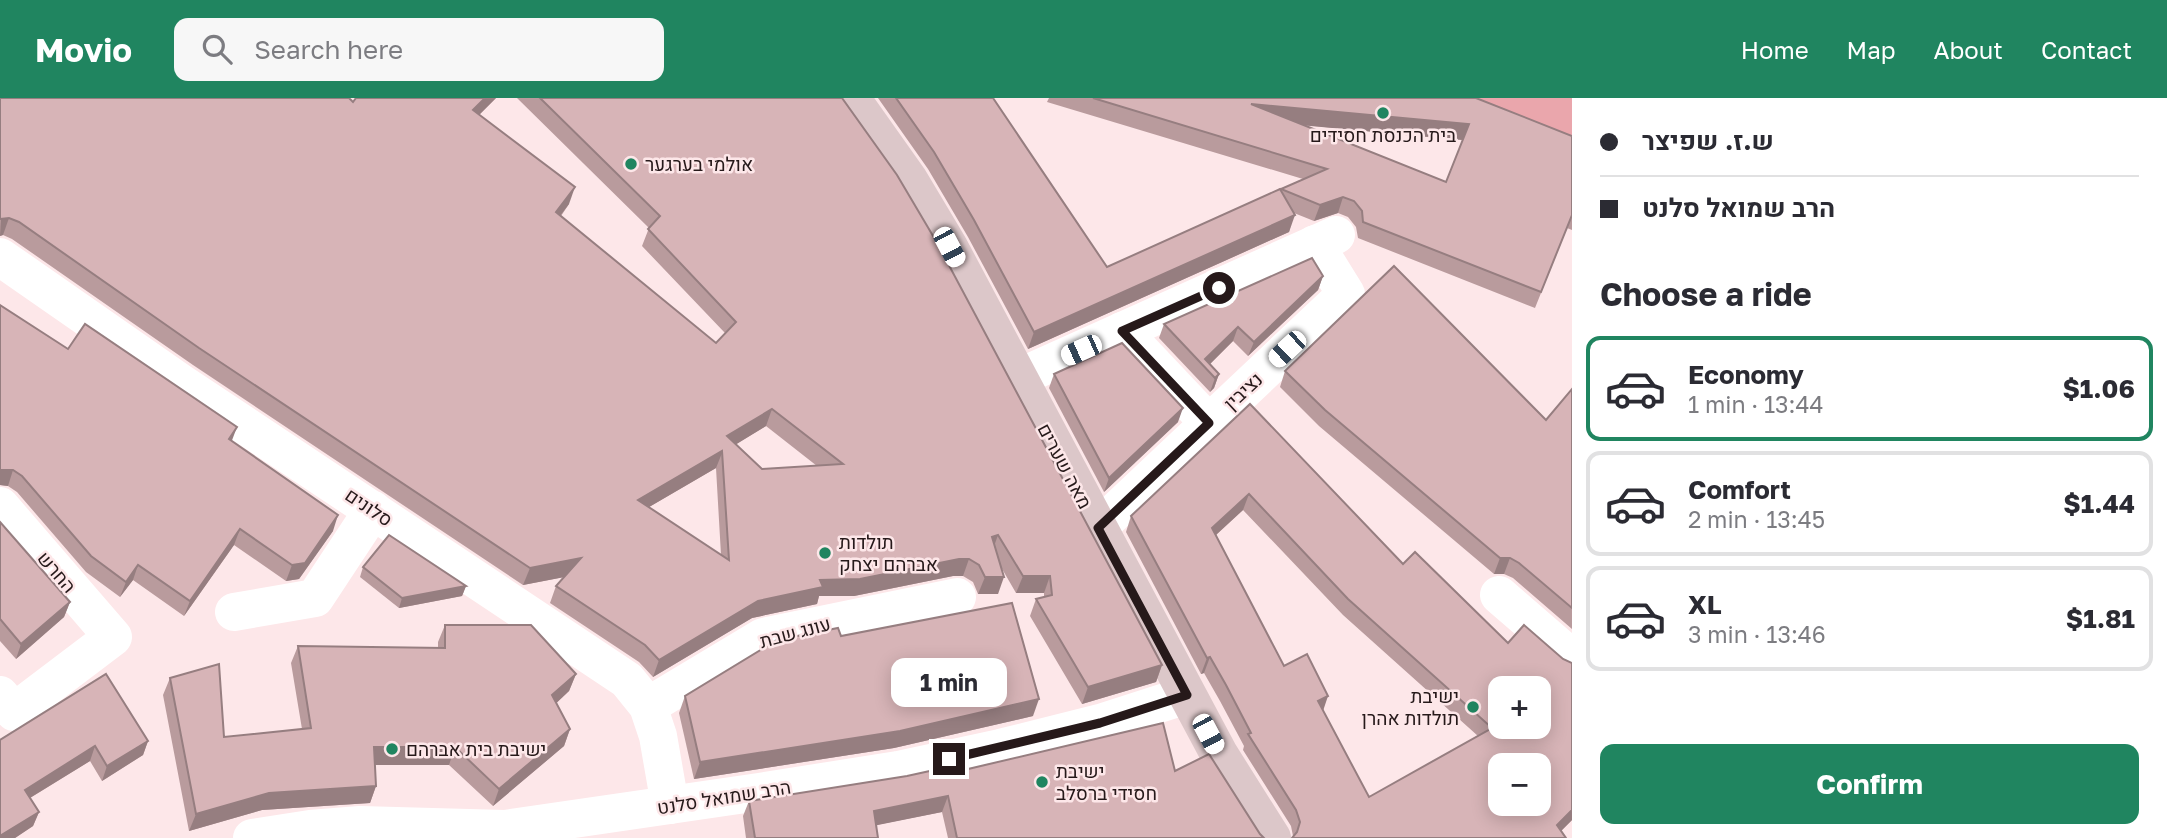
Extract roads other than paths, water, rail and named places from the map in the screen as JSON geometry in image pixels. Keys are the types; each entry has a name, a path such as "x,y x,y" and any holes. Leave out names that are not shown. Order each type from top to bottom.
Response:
{"street":[{"name":"מאה שערים","path":"851,98 909,180 949,247 1219,754 1272,838"},
{"name":"נציבין","path":"1098,528 1346,294 1325,240 1122,331"},
{"name":"סלונים","path":"0,257 181,383 627,680 648,706 658,736 670,805"},
{"path":"1018,378 1122,331 1209,423"},
{"name":"החרש","path":"0,506 114,637 7,703"},
{"path":"234,612 315,598 373,510"},
{"path":"1499,595 1572,658"},
{"name":"עונג שבת","path":"648,706 763,637 957,597"},
{"name":"הרב שמואל סלנט","path":"252,838 360,825 560,830 670,805 898,770 1089,726 1187,695"}],"place":[{"name":"בית הכנסת חסידים","path":"1383,113"},
{"name":"אולמי בערגער","path":"631,164"},
{"name":"תולדות אברהם יצחק","path":"825,553"},
{"name":"ישיבת תולדות אהרן","path":"1473,707"},
{"name":"ישיבת בית אברהם","path":"392,749"},
{"name":"ישיבת חסידי ברסלב","path":"1042,782"}]}
